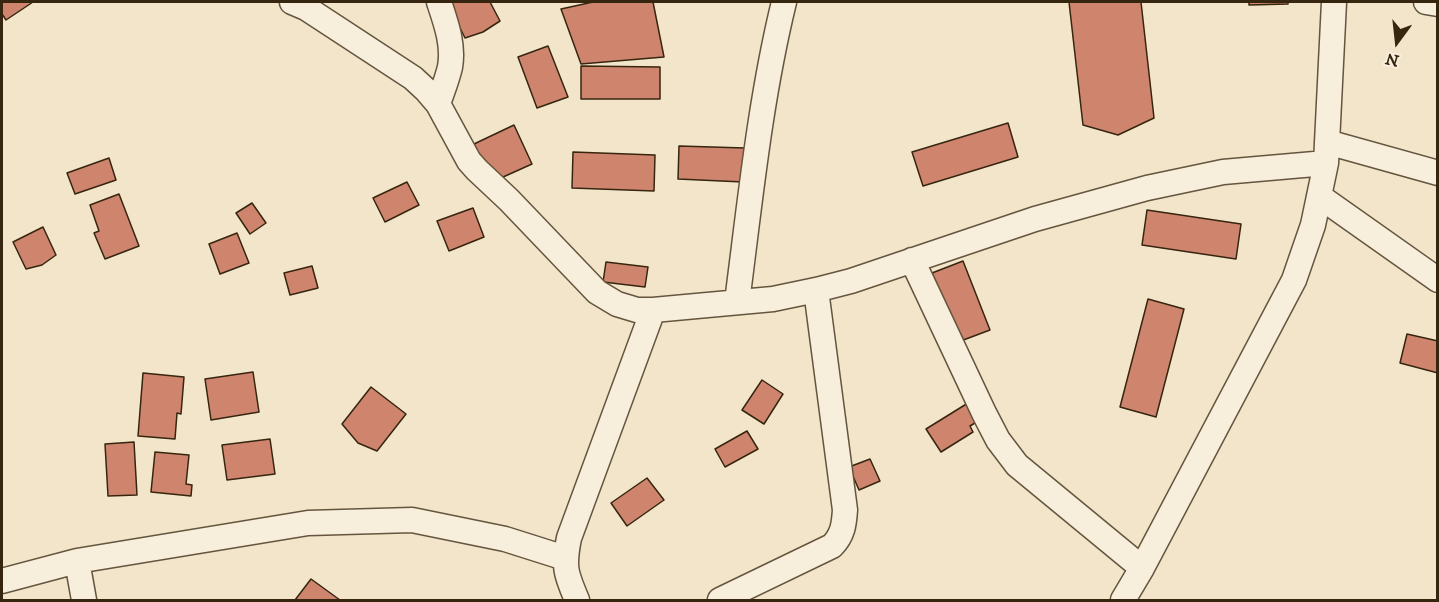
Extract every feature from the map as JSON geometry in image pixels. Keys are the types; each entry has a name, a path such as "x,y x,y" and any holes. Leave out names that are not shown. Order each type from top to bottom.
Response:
{"street":[{"path":"292,2 306,8 412,78 426,90 438,104 469,161 477,170 597,292 617,304 637,310 772,299 816,290 850,281 1035,219 1147,188 1326,153 1437,173"},
{"path":"438,104 449,72 451,57 450,38 439,2"},
{"path":"737,302 762,115 774,42 784,2"},
{"path":"1123,600 1294,280 1313,225 1326,153 1334,2"},
{"path":"1426,2 1437,4"},
{"path":"1319,196 1437,280"},
{"path":"912,260 998,440 1017,465 1142,568"},
{"path":"720,600 832,546 839,539 844,528 845,510 816,290"},
{"path":"577,600 566,575 565,558 569,538 653,310"},
{"path":"2,581 77,561 308,523 412,520 505,538 565,558"},
{"path":"77,561 84,600"}],"building":[{"path":"2,2 33,2 6,20 2,14"},
{"path":"447,2 490,2 500,21 483,32 465,38"},
{"path":"593,2 653,2 664,57 581,64 561,9"},
{"path":"1069,2 1141,2 1154,118 1118,135 1083,125"},
{"path":"1249,2 1288,2 1288,4 1249,5"},
{"path":"548,46 568,97 537,108 518,57"},
{"path":"581,66 660,67 660,99 581,99"},
{"path":"1008,123 1018,157 923,186 912,152"},
{"path":"514,125 532,164 492,182 474,144"},
{"path":"679,146 745,148 743,182 678,179"},
{"path":"573,152 655,155 654,191 572,188"},
{"path":"109,158 116,180 75,194 67,173"},
{"path":"407,182 419,205 385,222 373,198"},
{"path":"119,194 139,246 105,259 94,233 99,231 90,205"},
{"path":"252,203 266,223 250,234 236,213"},
{"path":"473,208 484,237 449,251 437,221"},
{"path":"1147,210 1241,224 1236,259 1142,245"},
{"path":"43,227 56,255 42,265 26,269 13,242"},
{"path":"237,233 249,263 220,274 209,244"},
{"path":"963,261 990,330 958,342 932,273"},
{"path":"606,262 648,267 645,287 603,282"},
{"path":"312,266 318,288 290,295 284,273"},
{"path":"1148,299 1184,309 1156,417 1120,407"},
{"path":"1407,334 1438,341 1438,373 1400,363"},
{"path":"253,372 259,412 211,420 205,379"},
{"path":"143,373 184,377 181,414 177,413 175,439 138,436"},
{"path":"762,380 783,394 764,424 742,410"},
{"path":"371,387 406,414 377,451 358,443 342,424"},
{"path":"968,403 980,420 970,426 973,432 941,452 926,429"},
{"path":"747,431 758,449 725,467 715,449"},
{"path":"270,439 275,474 227,480 222,445"},
{"path":"134,442 137,495 108,496 105,444"},
{"path":"155,452 189,455 186,484 192,485 191,496 151,492"},
{"path":"870,459 880,481 859,490 849,467"},
{"path":"647,478 664,500 627,526 611,503"},
{"path":"311,579 340,600 295,600"}]}
